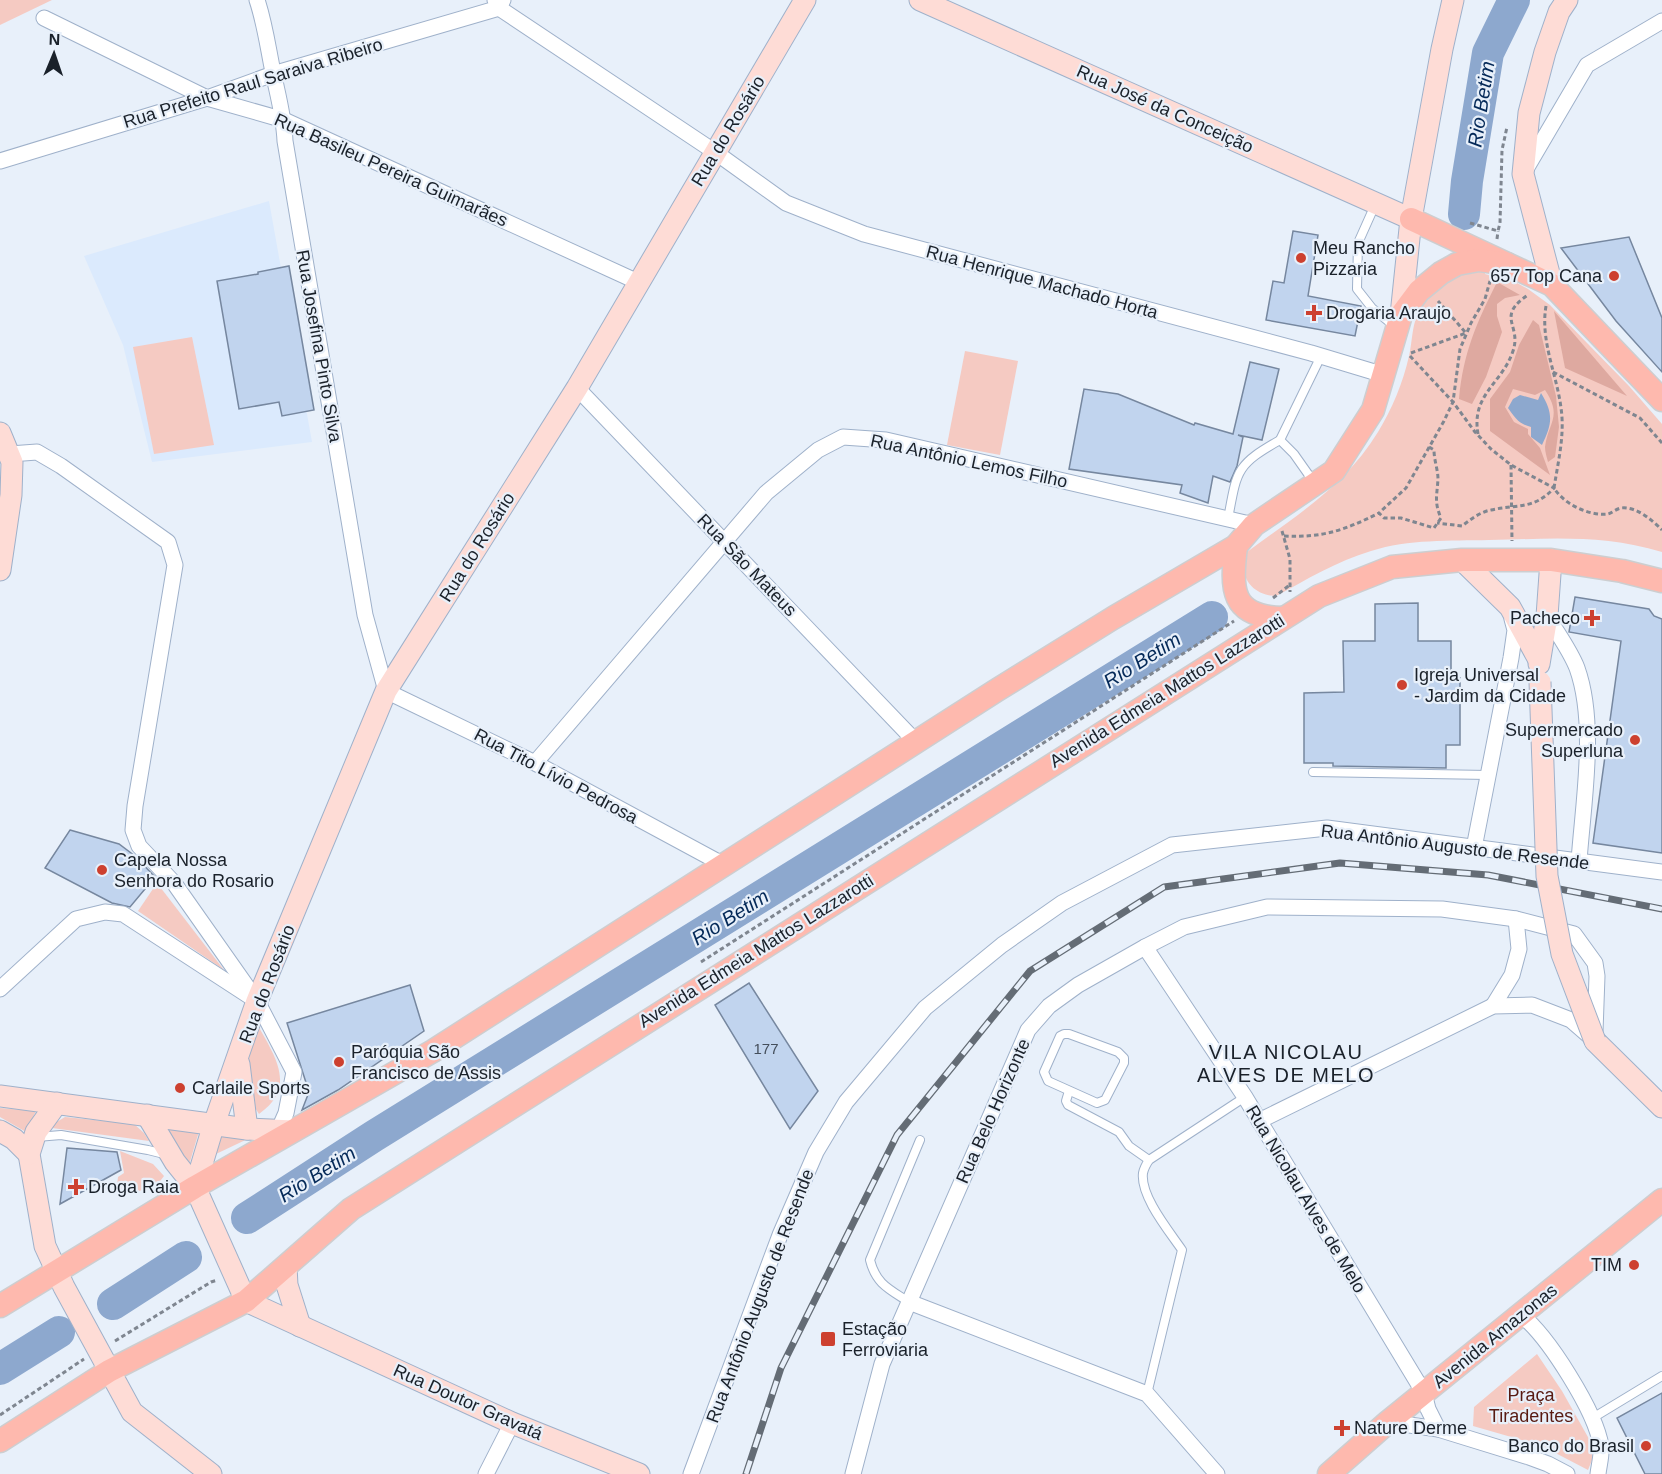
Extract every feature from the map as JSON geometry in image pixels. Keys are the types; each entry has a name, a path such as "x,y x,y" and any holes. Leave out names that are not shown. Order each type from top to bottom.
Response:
{"main road":[{"path":"1410,219 1543,287 1662,400"},
{"path":"0,1306 286,1131 433,1051 1113,618 1236,546 1263,519 1334,471 1373,410 1384,375 1419,291 1449,268 1479,260 1498,262"},
{"path":"1236,546 1234,588 1238,600 1253,613 1267,618 1286,616"},
{"name":"Avenida Edmeia Mattos Lazzarotti","path":"0,1441 109,1371 246,1301 351,1209 1319,596 1392,567 1462,560 1551,560 1662,580"},
{"name":"Avenida Amazonas","path":"1329,1474 1388,1422 1662,1200"}],"street":[{"name":"Rua Josefina Pinto Silva","path":"257,0 264,19 273,74 284,120 285,141 365,615 386,691"},
{"name":"Rua do Rosário","path":"195,1187 257,1001 386,691 577,388 805,0"},
{"name":"Rua José da Conceição","path":"920,0 1410,219"},
{"path":"1403,330 1410,219 1442,49 1454,0"},
{"path":"1543,287 1522,174 1529,113 1545,52 1559,12 1567,0"},
{"name":"Rua Prefeito Raul Saraiva Ribeiro","path":"0,161 207,98 273,74 499,3"},
{"name":"Rua Henrique Machado Horta","path":"499,3 786,202 864,234 1321,356 1384,375"},
{"name":"Rua Basileu Pereira Guimarães","path":"44,18 207,98 284,120 638,282"},
{"path":"1522,174 1587,65 1662,21"},
{"name":"Rua São Mateus","path":"577,388 916,742"},
{"path":"0,433 12,462 11,495 0,570"},
{"name":"Rua Antônio Lemos Filho","path":"535,763 766,493 818,450 843,437 885,440 1228,519 1263,519"},
{"path":"0,1096 214,1125 286,1131 294,1072 257,1001 174,883 139,846 133,830 175,565 168,542 38,452 10,454"},
{"path":"1462,560 1510,607 1539,660"},
{"path":"1551,560 1547,616 1539,660 1547,876 1562,954 1595,1041"},
{"path":"1474,848 1515,630 1510,607"},
{"path":"1547,616 1576,667 1585,699 1587,743 1579,861"},
{"name":"Rua Tito Lívio Pedrosa","path":"386,691 535,763 724,866"},
{"name":"Rua Antônio Augusto de Resende","path":"692,1474 780,1235 816,1152 846,1102 925,1008 1002,945 1062,903 1172,845 1327,828 1662,872"},
{"name":"Rua Belo Horizonte","path":"853,1474 882,1364 1028,1030 1049,1006 1078,985 1184,927 1267,907 1442,909 1516,919 1574,934 1586,947 1595,963 1597,976 1595,1041"},
{"path":"0,989 76,919 105,912 123,914 257,1001"},
{"path":"1493,1006 1512,975 1519,949 1516,919"},
{"name":"Rua Nicolau Alves de Melo","path":"1145,947 1245,1097 1424,1393 1428,1409 1438,1429"},
{"path":"1259,1121 1493,1006 1532,1005 1571,1020 1662,1107"},
{"path":"238,1059 247,1129"},
{"path":"57,1103 43,1123 32,1146 45,1246 132,1412 211,1474"},
{"path":"147,1115 175,1162 195,1187 246,1301"},
{"path":"0,1131 32,1146"},
{"path":"286,1266 287,1285 300,1326"},
{"name":"Rua Doutor Gravatá","path":"246,1301 512,1423 639,1474"},
{"path":"909,1302 1147,1394 1217,1474"},
{"path":"1521,1315 1537,1330 1560,1361 1591,1419 1601,1448 1598,1474"},
{"path":"1388,1422 1438,1429 1529,1457 1567,1474"},
{"path":"486,1474 512,1423"}],"lane":[{"path":"1375,203 1358,243 1357,289 1372,308 1403,330"},
{"path":"1228,519 1234,484 1240,470 1258,453 1280,440 1321,356"},
{"path":"1280,440 1294,454 1315,484"},
{"path":"1313,772 1488,775"},
{"path":"1069,1034 1118,1052 1124,1058 1124,1063 1105,1100 1097,1103 1069,1091 1048,1081 1044,1072 1060,1036 1069,1034"},
{"path":"1069,1091 1066,1101 1068,1105 1119,1132 1130,1146 1149,1160"},
{"path":"1147,1394 1182,1250 1156,1212 1144,1187 1143,1172 1149,1160 1245,1097"},
{"path":"32,1146 61,1135 162,1153 175,1162"},
{"path":"909,1302 885,1287 874,1274 870,1260 920,1140"},
{"path":"1591,1419 1662,1376"}],"path":[{"path":"1284,536 1327,535 1345,530 1379,513 1407,488 1430,447 1453,402 1460,349 1490,288 1498,262 1502,150 1509,118"},
{"path":"1468,222 1498,231"},
{"path":"1437,523 1462,526 1474,517 1490,510 1539,502 1554,488 1562,441 1562,409 1552,372 1545,330 1543,287 1518,302 1512,309 1511,324 1515,338 1513,351 1498,380 1486,391 1480,402 1476,428 1478,435"},
{"path":"1433,306 1437,300 1466,333"},
{"path":"1403,330 1407,354 1453,402 1478,435 1511,465 1554,488 1558,495 1574,506 1592,513 1609,514 1621,508 1639,512 1662,530"},
{"path":"1407,354 1466,333"},
{"path":"1552,372 1640,418 1662,443"},
{"path":"1379,513 1384,518 1401,518 1434,528 1441,518 1436,505 1438,477 1434,463 1434,450 1430,447"},
{"path":"1511,465 1512,560"},
{"path":"1263,519 1284,536 1290,559 1286,616"}],"shaded area":[{"path":"269,201 312,442 152,462 123,345 84,256"},
{"path":"1497,282 1520,295 1505,298 1497,304 1497,316 1502,332 1486,377 1472,404 1459,399 1464,367 1477,324"},
{"path":"1554,311 1627,396 1565,368"},
{"path":"1533,320 1539,325 1556,396 1559,427 1555,457 1548,462 1545,451 1554,413 1545,390 1535,395 1513,389 1505,407 1514,422 1528,429 1528,434 1540,448 1550,475 1490,431 1490,399 1510,372 1519,345"}],"green space":[{"path":"0,0 52,0 0,25"},
{"path":"1485,271 1485,274 1517,283 1550,305 1629,386 1662,424 1662,552 1618,542 1576,539 1400,544 1346,560 1276,596 1267,595 1253,588 1245,576 1244,560 1247,552 1302,512 1335,484 1351,468 1378,432 1404,376 1417,316 1424,304 1441,288 1439,283 1451,277"},
{"path":"192,337 214,445 154,454 133,347"},
{"path":"965,351 1018,361 1000,455 947,445"},
{"path":"157,883 224,970 138,911"},
{"path":"255,1020 275,1057 280,1081 278,1092 271,1103 259,1114 250,1093 248,1068"},
{"path":"0,1108 36,1111 26,1132 0,1117"},
{"path":"65,1117 134,1124 149,1141 52,1128 55,1123"},
{"path":"164,1126 200,1128 189,1165"},
{"path":"221,1131 258,1134 216,1154"},
{"path":"120,1151 153,1164 164,1176 157,1185 130,1194 117,1186 118,1177 124,1173"},
{"name":"Praça Tiradentes","path":"1537,1354 1562,1391 1593,1446 1592,1460 1588,1470 1542,1446 1473,1426 1474,1407"}],"water":[{"path":"1541,393 1550,413 1550,425 1542,445 1531,437 1531,427 1518,420 1508,408 1513,399 1520,395 1538,400"}],"building":[{"name":"Drogaria Araujo","path":"1293,231 1318,235 1308,296 1361,306 1355,336 1266,320 1273,281 1284,283"},
{"name":"657 Top Cana","path":"1629,237 1662,318 1662,372 1616,321 1561,248"},
{"path":"289,266 314,410 282,416 279,402 239,409 217,281"},
{"path":"1250,362 1279,369 1262,440 1238,435 1243,437 1237,466 1230,482 1213,476 1208,503 1180,493 1182,485 1069,469 1084,389 1118,394 1194,425 1195,423 1233,434"},
{"name":"Supermercado Superluna","path":"1575,597 1649,609 1654,616 1662,619 1662,853 1593,843 1621,641 1569,632"},
{"name":"Igreja Universal - Jardim da Cidade","path":"1418,603 1418,641 1451,641 1451,678 1460,678 1460,745 1446,745 1446,768 1333,766 1333,763 1304,763 1304,693 1344,692 1343,641 1375,641 1375,604"},
{"name":"Capela Nossa Senhora do Rosario","path":"70,830 119,844 135,856 155,877 130,907 112,903 45,868"},
{"path":"749,983 818,1091 790,1129 715,1005"},
{"name":"Paróquia São Francisco de Assis","path":"410,985 424,1031 338,1090 302,1110 309,1092 287,1023"},
{"name":"Droga Raia","path":"67,1148 117,1152 121,1170 60,1204"},
{"name":"Banco do Brasil","path":"1662,1393 1662,1474 1645,1474 1617,1418"}],"waterway":[{"name":"Rio Betim","path":"1464,214 1467,181 1488,53 1514,0"},
{"name":"Rio Betim","path":"247,1218 374,1136 1212,617"},
{"name":"Rio Betim","path":"113,1304 186,1257"},
{"name":"Rio Betim","path":"0,1369 59,1332"}],"railway":[{"path":"746,1474 781,1368 897,1135 1030,971 1164,887 1340,863 1488,875 1662,909"}],"place":[{"name":"Meu Rancho Pizzaria","path":"1301,258"},
{"name":"657 Top Cana","path":"1614,276"},
{"name":"Drogaria Araujo","path":"1314,313"},
{"name":"Pacheco","path":"1592,618"},
{"name":"Igreja Universal - Jardim da Cidade","path":"1402,685"},
{"name":"Supermercado Superluna","path":"1635,740"},
{"name":"Capela Nossa Senhora do Rosario","path":"102,870"},
{"name":"Paróquia São Francisco de Assis","path":"339,1062"},
{"name":"Carlaile Sports","path":"180,1088"},
{"name":"Droga Raia","path":"76,1187"},
{"name":"TIM","path":"1634,1265"},
{"name":"Estação Ferroviaria","path":"828,1339"},
{"name":"Nature Derme","path":"1342,1428"},
{"name":"Banco do Brasil","path":"1646,1446"}],"district":[{"name":"VILA NICOLAU ALVES DE MELO","path":"1286,1064"}]}
